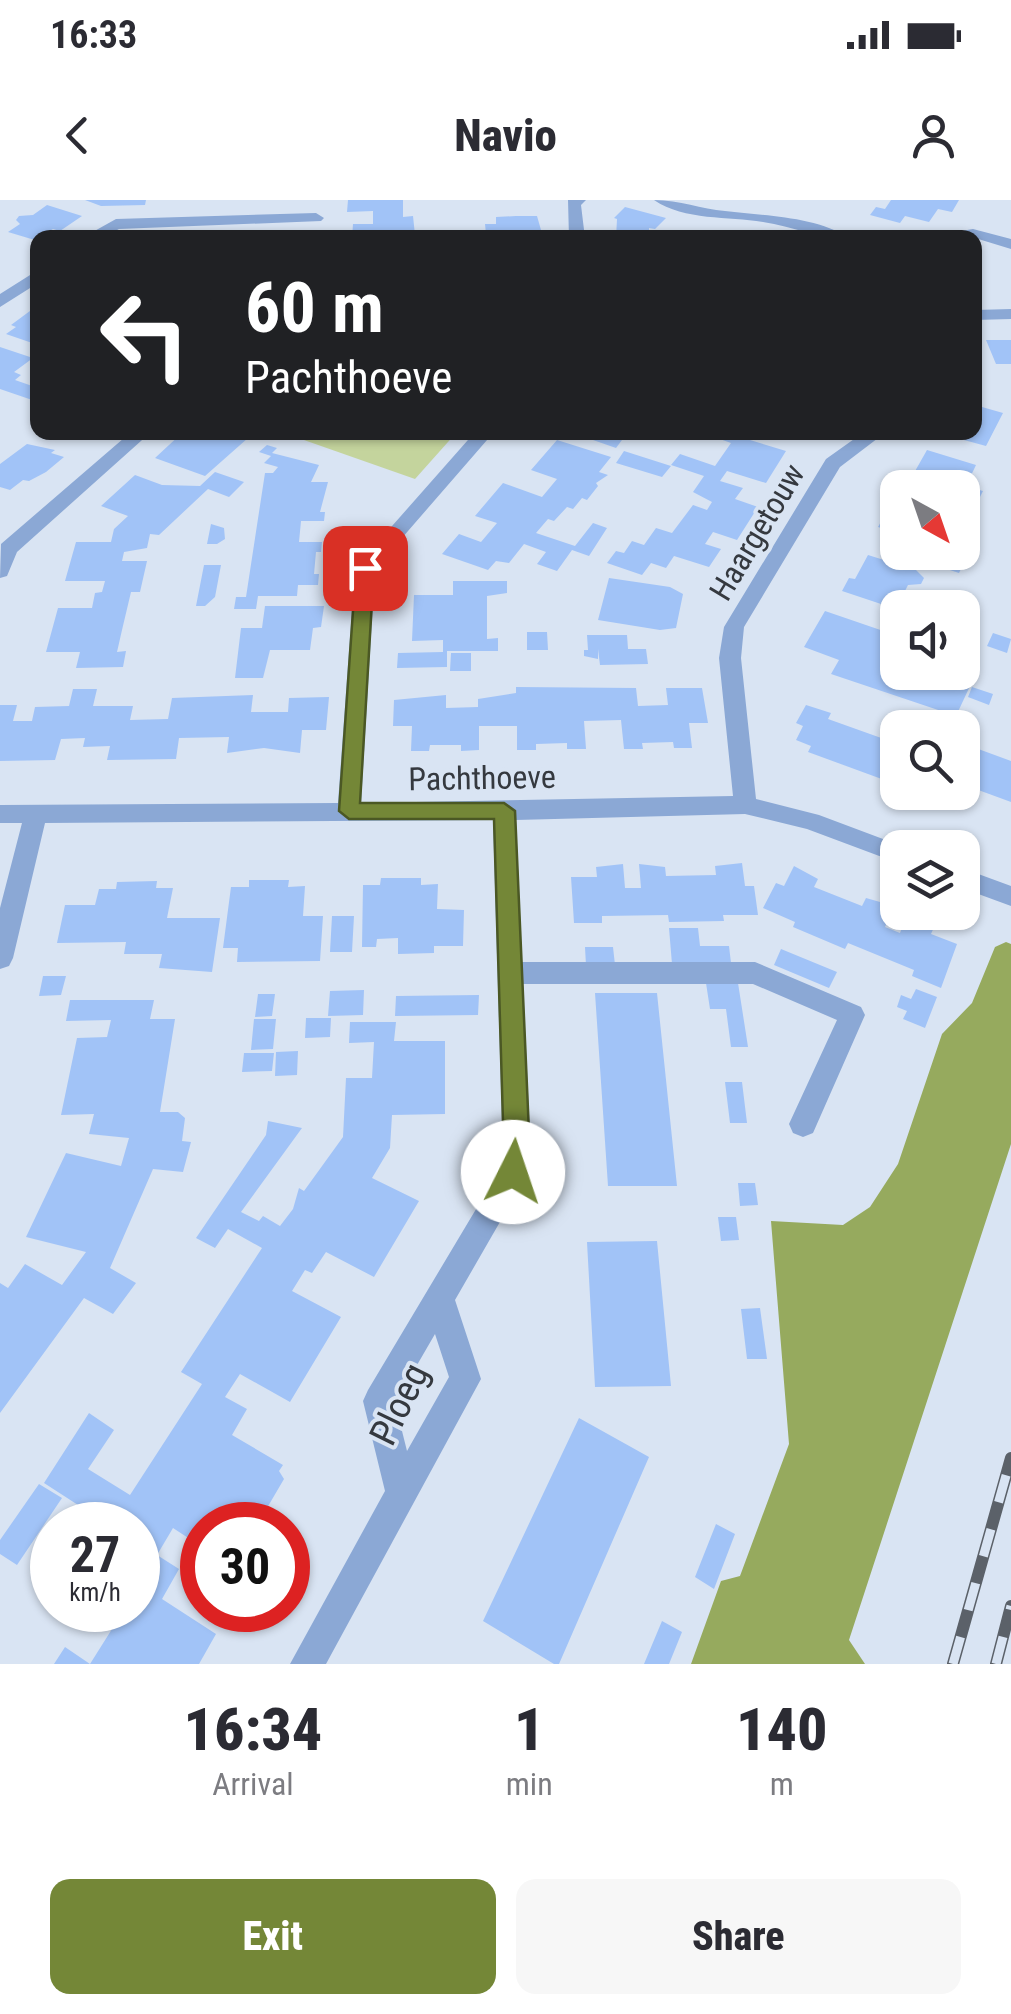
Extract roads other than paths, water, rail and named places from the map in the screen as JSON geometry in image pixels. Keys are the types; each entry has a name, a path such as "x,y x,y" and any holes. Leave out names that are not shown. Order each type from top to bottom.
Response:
{"street":[{"path":"315,230 319,200"},
{"path":"576,230 573,203 578,200"},
{"path":"662,200 724,216 762,217 812,230"},
{"path":"104,230 116,224 316,218"},
{"path":"982,236 1011,244"},
{"path":"0,302 30,280"},
{"path":"982,315 1011,314"},
{"path":"0,571 8,549 133,440"},
{"path":"349,811 365,568 478,440"},
{"name":"Haargetouw","path":"745,805 730,658 734,627 833,464 866,440"},
{"name":"Pachthoeve","path":"0,814 504,811 745,805 811,821 880,847"},
{"name":"Ploeg","path":"401,1490 379,1401 513,1172 517,1156 504,811"},
{"path":"0,958 36,813"},
{"path":"980,885 1011,896"},
{"path":"512,973 755,972 852,1015 803,1124"},
{"name":"Ploeg","path":"307,1664 465,1379 438,1296"}],"railway":[{"path":"953,1664 1011,1458"},
{"path":"996,1664 1011,1606"}]}
